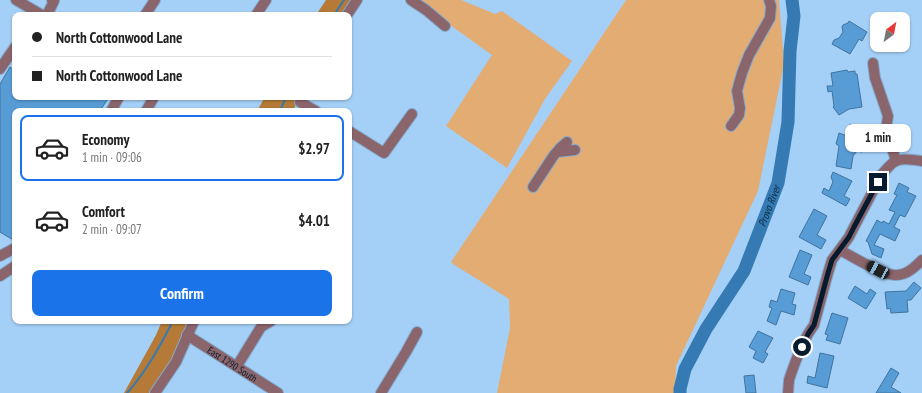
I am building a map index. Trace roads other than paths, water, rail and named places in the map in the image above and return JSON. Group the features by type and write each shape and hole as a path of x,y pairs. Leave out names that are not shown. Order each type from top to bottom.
{"street":[{"path":"16,0 37,12"},
{"path":"42,12 54,0"},
{"path":"147,12 155,0"},
{"path":"258,12 266,0"},
{"path":"349,12 357,0"},
{"path":"411,0 445,26"},
{"path":"731,126 739,115 740,108 737,91 749,55 770,18 772,6 769,0"},
{"path":"0,69 12,51"},
{"path":"873,63 875,78 888,116 886,129 896,161"},
{"path":"300,103 310,108"},
{"path":"352,133 384,153 412,114"},
{"path":"533,187 554,155 567,142"},
{"path":"558,152 575,150"},
{"path":"788,393 789,380 792,371 808,334 814,325 832,260 849,237 882,174 896,161 922,161"},
{"path":"840,250 878,270 896,275 914,268 922,260"},
{"path":"5,252 12,266"},
{"path":"0,276 12,269"},
{"path":"155,393 176,362 192,324"},
{"path":"236,366 261,327 266,324"},
{"path":"381,393 417,332"},
{"name":"East 1290 South","path":"187,335 278,393"}],"waterway":[{"path":"336,12 344,0"},
{"name":"Provo River","path":"680,393 685,369 706,329 744,271 778,183 788,122 790,51 794,16 792,0"},
{"path":"281,108 285,100"},
{"path":"127,393 146,368 171,324"}]}
